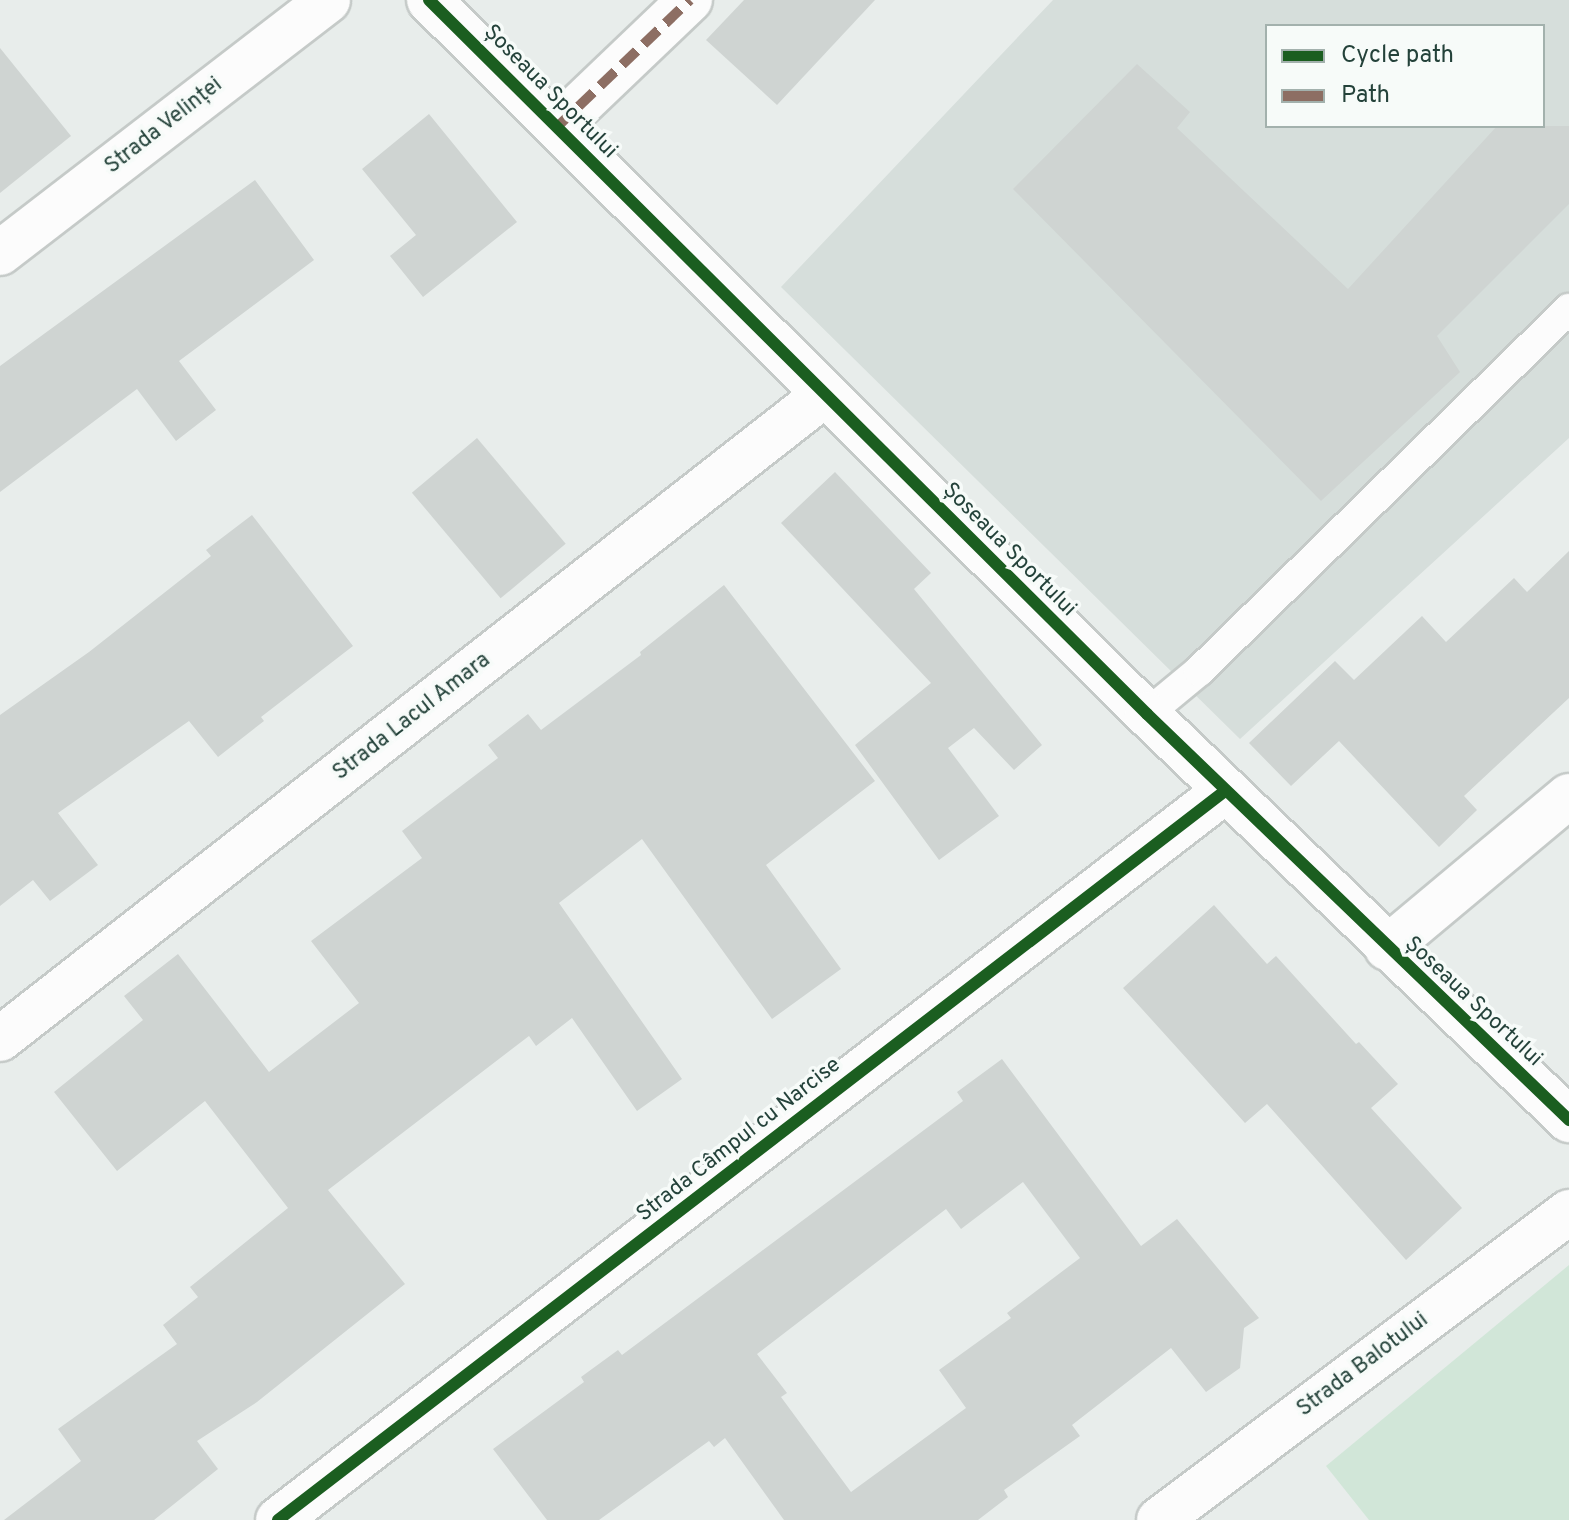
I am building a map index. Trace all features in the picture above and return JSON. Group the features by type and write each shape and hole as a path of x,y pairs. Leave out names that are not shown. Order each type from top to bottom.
{"street":[{"name":"Strada Velinței","path":"0,253 328,0"},
{"name":"Șoseaua Sportului","path":"429,0 1225,791 1569,1120"},
{"path":"557,127 690,0"},
{"name":"Strada Lacul Amara","path":"0,1039 824,395"},
{"name":"Strada Câmpul cu Narcise","path":"278,1520 1225,791"},
{"path":"1387,948 1569,796"},
{"name":"Strada Balotului","path":"1159,1520 1569,1212"}],"lane":[{"path":"1147,714 1199,671 1569,309"}],"shaded area":[{"path":"1053,0 1569,0 1569,438 1240,739 781,287"}],"green space":[{"path":"1569,1265 1569,1520 1369,1520 1326,1466"}],"building":[{"path":"744,0 875,0 777,105 706,40"},
{"path":"0,48 71,136 0,193"},
{"path":"1137,64 1190,112 1177,128 1348,289 1495,128 1569,126 1569,204 1437,336 1460,372 1321,501 1013,189"},
{"path":"429,114 517,222 423,297 390,256 416,235 362,169"},
{"path":"255,180 314,260 179,361 216,410 176,441 137,389 0,492 0,366"},
{"path":"477,438 566,544 501,598 412,493"},
{"path":"835,472 931,573 914,589 1042,745 1014,770 974,728 948,748 999,816 939,860 855,745 931,683 781,523"},
{"path":"252,515 353,646 261,717 264,721 218,757 189,721 58,813 98,865 50,901 33,880 0,906 0,715 89,652 211,556 206,550"},
{"path":"1569,551 1569,698 1464,796 1477,810 1439,847 1339,741 1291,786 1249,743 1335,661 1354,680 1422,616 1446,642 1514,578 1527,592"},
{"path":"724,585 875,781 766,865 841,969 772,1019 642,839 559,903 682,1079 637,1111 572,1018 536,1046 529,1036 328,1190 405,1284 257,1402 197,1441 218,1469 154,1520 4,1520 81,1461 58,1429 177,1344 163,1325 198,1297 190,1287 288,1208 205,1101 117,1171 54,1092 143,1020 124,996 178,954 269,1072 359,1003 311,941 422,858 402,831 498,758 488,745 528,714 541,730 641,655 640,652"},
{"path":"1214,905 1267,964 1276,956 1356,1044 1359,1042 1398,1084 1371,1108 1462,1208 1406,1260 1267,1104 1245,1123 1123,988"},
{"path":"1002,1059 1141,1246 1177,1219 1259,1318 1244,1328 1240,1368 1206,1392 1171,1348 1072,1425 1080,1436 1004,1490 1008,1497 978,1520 784,1520 725,1438 714,1447 709,1441 599,1520 547,1520 493,1449 584,1382 581,1377 618,1350 622,1355 963,1101 957,1092","holes":["1023,1182 1080,1258 1007,1313 1011,1318 939,1370 966,1408 851,1492 781,1397 787,1393 757,1354 946,1209 961,1229"]}],"marked path":[{"path":"557,127 690,0"}],"cycle path":[{"path":"429,0 1147,714 1569,1120"},
{"path":"278,1520 1225,791"}]}
